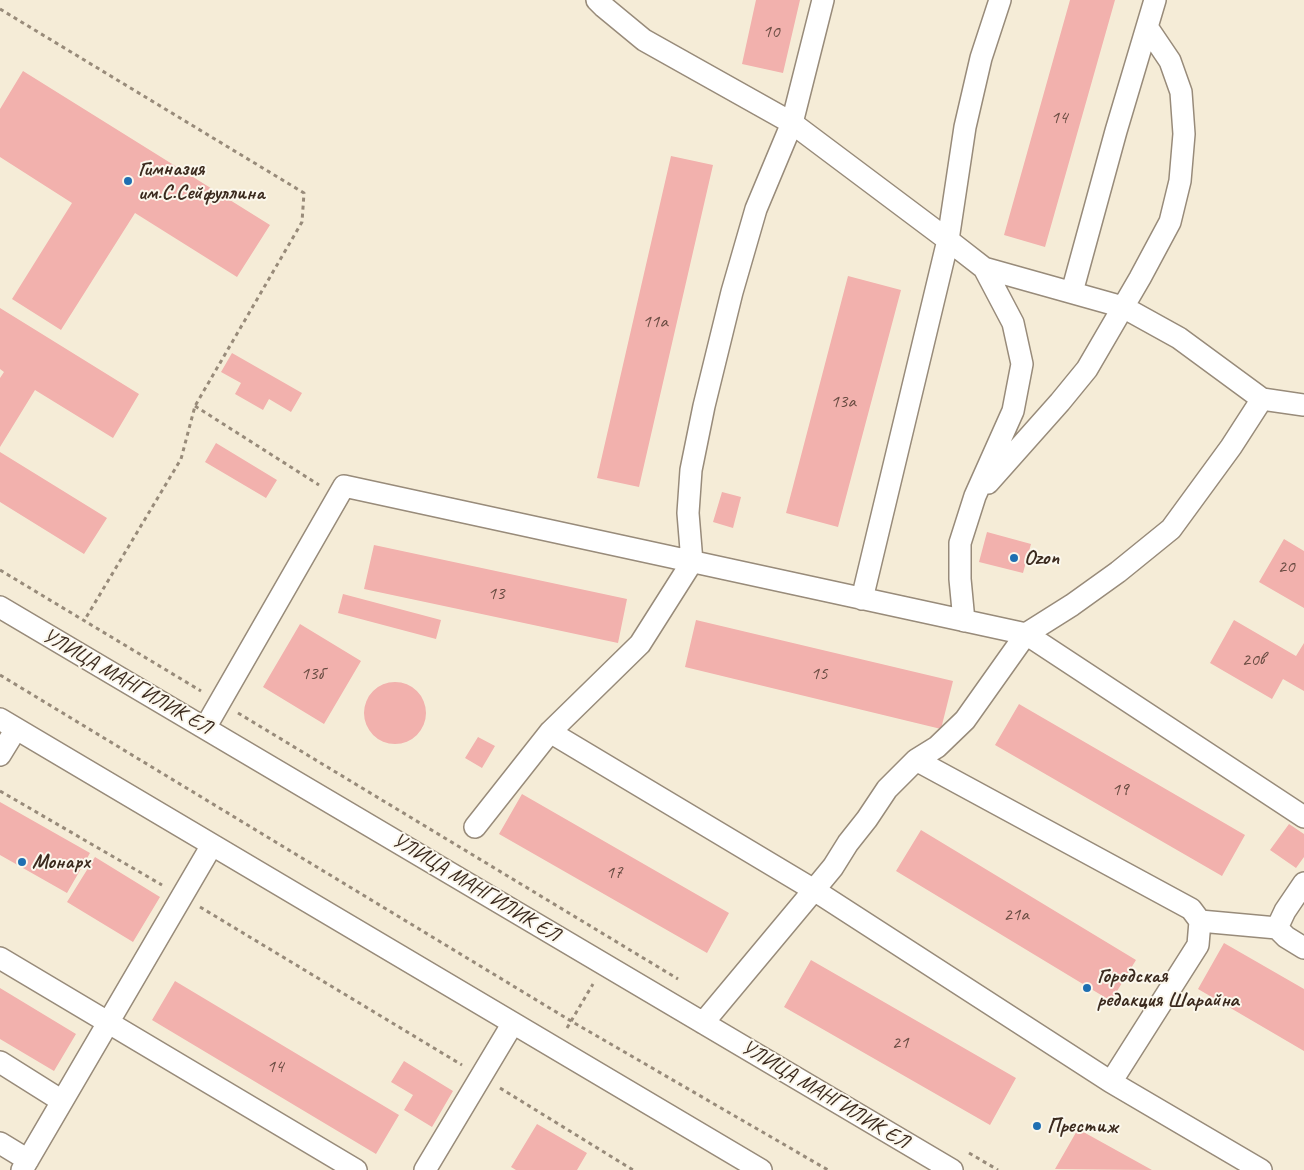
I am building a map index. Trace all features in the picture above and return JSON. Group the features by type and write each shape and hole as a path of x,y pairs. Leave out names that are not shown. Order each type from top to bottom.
{"street":[{"path":"597,0 644,40 792,123 984,268 1123,307 1179,338 1262,399 1304,405"},
{"path":"475,827 550,732 640,644 692,562 688,513 691,470 704,406 732,292 756,209 792,123 823,0"},
{"path":"862,599 948,240 965,127 981,58 1000,0"},
{"path":"1072,292 1116,131 1155,0"},
{"path":"975,496 1060,402 1087,368 1170,222 1180,181 1184,134 1181,92 1170,61 1147,27"},
{"path":"964,621 960,579 960,543 975,496 1013,411 1022,364 1013,323 984,268"},
{"path":"703,1023 833,867 887,789 916,760 937,747 965,720 1026,634 1080,600 1171,529 1231,447 1262,399"},
{"path":"205,728 344,486 1026,634 1304,817"},
{"name":"УЛИЦА МАНГИЛИК ЕЛ","path":"0,608 952,1170"},
{"path":"0,755 8,724 762,1170"},
{"path":"550,732 814,890 1110,1082 1261,1170"},
{"path":"916,760 1191,909 1200,921 1198,945 1110,1082"},
{"path":"0,1143 25,1165 212,845"},
{"path":"1277,928 1285,910 1304,883"},
{"path":"1200,921 1277,928 1286,937 1304,948"},
{"path":"0,958 356,1170"},
{"path":"425,1170 513,1023"},
{"path":"0,1062 62,1101"}],"path":[{"path":"0,9 304,193 302,222 195,406 181,459 84,621"},
{"path":"195,406 338,497"},
{"path":"0,570 685,983"},
{"path":"0,675 571,1020 828,1170"},
{"path":"0,791 182,897 481,1076 633,1170"},
{"path":"556,1048 604,964"},
{"path":"964,1150 998,1170"}],"building":[{"path":"756,0 800,0 783,73 742,64"},
{"path":"1070,0 1115,0 1045,247 1004,235"},
{"path":"23,71 270,225 237,277 135,213 61,330 12,299 72,203 0,157 0,109"},
{"path":"671,156 713,165 639,487 597,478"},
{"path":"848,276 901,290 838,527 786,513"},
{"path":"0,308 139,394 113,438 35,390 0,447 0,378 4,372 0,369"},
{"path":"232,353 302,393 291,412 269,399 263,410 235,394 241,383 221,372"},
{"path":"216,443 277,480 266,498 205,462"},
{"path":"0,452 107,518 84,554 0,502"},
{"path":"722,492 741,497 733,528 713,522"},
{"path":"987,532 1031,544 1023,573 979,562"},
{"path":"1284,539 1304,551 1304,608 1259,582"},
{"path":"374,545 627,599 618,643 364,589"},
{"path":"343,594 441,620 436,639 338,613"},
{"path":"696,620 953,681 941,729 685,667"},
{"path":"1234,620 1296,656 1304,643 1304,691 1283,679 1272,699 1210,663"},
{"path":"300,624 361,661 324,724 263,687"},
{"path":"389,682 401,682 417,691 424,701 426,713 424,725 417,735 401,744 389,744 378,739 369,730 364,719 364,707 369,696 378,687"},
{"path":"1019,704 1245,835 1222,876 995,745"},
{"path":"478,737 495,746 482,768 465,758"},
{"path":"522,794 729,913 707,953 499,834"},
{"path":"0,802 90,853 67,893 0,855"},
{"path":"1289,824 1304,834 1304,857 1296,868 1270,850"},
{"path":"921,830 1136,960 1111,1001 896,871"},
{"path":"95,857 160,897 133,942 67,902"},
{"path":"1224,943 1304,989 1304,1051 1198,989"},
{"path":"811,960 1016,1078 990,1125 784,1007"},
{"path":"175,981 399,1115 376,1154 152,1020"},
{"path":"0,988 76,1034 54,1071 0,1039"},
{"path":"404,1061 453,1091 432,1127 404,1110 413,1095 391,1082"},
{"path":"537,1124 587,1153 577,1170 516,1170 511,1167"},
{"path":"1078,1129 1152,1170 1055,1169"}],"place":[{"name":"Гимназия им.С.Сейфуллина","path":"128,181"},
{"name":"Ozon","path":"1014,558"},
{"name":"Монарх","path":"22,862"},
{"name":"Городская редакция Шарайна","path":"1087,988"},
{"name":"Престиж","path":"1037,1126"}]}
